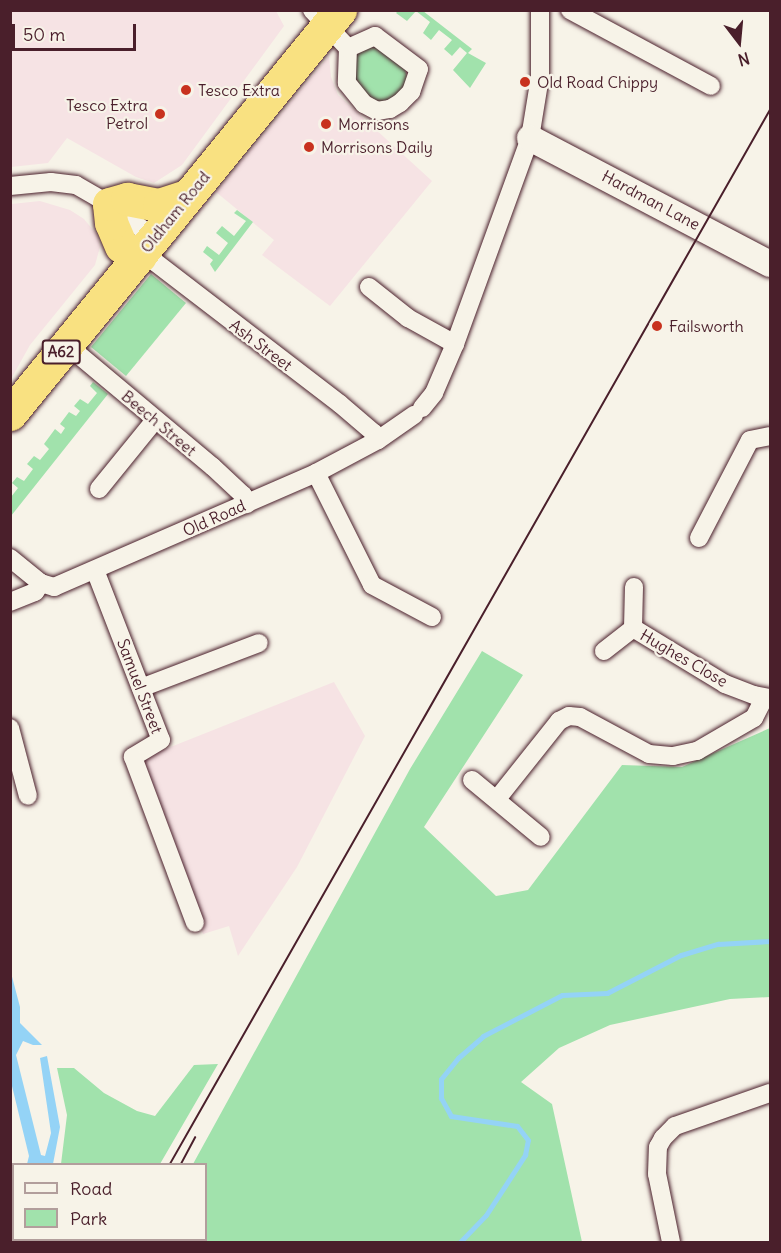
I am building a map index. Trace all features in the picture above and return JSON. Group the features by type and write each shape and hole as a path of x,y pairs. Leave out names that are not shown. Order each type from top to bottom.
{"highway":[{"name":"Oldham Road","path":"10,414 332,24"},
{"path":"147,247 121,246 111,223 109,204 127,200 159,205 188,196"}],"street":[{"name":"Old Road","path":"10,602 35,592 41,583 54,587 316,473 378,440 418,412 435,393 530,138 540,77 540,10"},
{"path":"570,10 711,86"},
{"path":"332,24 375,36 419,69 411,92 390,109 377,111 364,104 347,83 332,24"},
{"name":"Hardman Lane","path":"530,138 771,264"},
{"path":"10,186 51,182 76,185 109,204"},
{"name":"Ash Street","path":"147,247 155,262 340,404 374,433 378,440"},
{"path":"369,287 408,318 455,344"},
{"name":"Beech Street","path":"67,345 243,495 247,504"},
{"path":"99,489 155,420"},
{"path":"699,538 750,441 771,436"},
{"path":"316,473 372,585 432,617"},
{"path":"10,558 41,583"},
{"name":"Samuel Street","path":"94,570 161,740 133,757 195,923"},
{"name":"Hughes Close","path":"633,586 633,628"},
{"name":"Hughes Close","path":"604,651 633,628"},
{"name":"Hughes Close","path":"633,628 725,684 767,698"},
{"path":"141,688 259,643"},
{"path":"497,799 559,720 569,716 580,717 649,754 673,756 697,751 754,718 767,698"},
{"path":"10,728 28,796"},
{"path":"472,780 541,837"},
{"path":"671,1242 657,1174 658,1147 663,1138 675,1126 771,1093"}],"shaded area":[{"path":"10,11 276,11 284,26 182,165 154,183 136,177 67,138 48,163 11,167"},
{"path":"329,56 331,77 338,95 432,181 330,306 262,255 274,240 216,192"},
{"path":"40,201 70,210 84,219 97,235 100,247 95,265 30,345 11,379 11,204"},
{"path":"334,682 365,736 297,867 238,956 229,926 203,934 138,760"}],"green space":[{"path":"416,11 407,21 396,13"},
{"path":"416,11 423,11 472,49 468,53 486,63 470,88 453,70 467,53 460,47 452,56 444,49 452,40 439,30 431,40 423,33 430,22"},
{"path":"377,47 404,66 408,81 397,99 379,102 365,95 355,84 351,59 358,50"},
{"path":"237,210 253,222 215,272 210,264 213,260 203,252 207,246 219,255 228,243 216,233 222,226 234,236 246,221 234,213"},
{"path":"151,274 186,303 126,376 91,347"},
{"path":"93,382 108,394 11,516 11,497 18,488 12,483 17,477 24,481 33,469 27,464 34,456 40,460 49,449 44,444 55,429 61,434 65,428 60,424 69,412 76,416 80,411 74,406 80,399 88,404 97,393 90,386"},
{"path":"482,651 523,675 424,827 496,896 528,890 622,765 682,767 770,728 770,997 730,999 610,1025 559,1048 521,1082 552,1104 582,1242 151,1242 207,1241 207,1163 194,1163 410,769"},
{"path":"218,1064 161,1163 61,1163 67,1115 57,1068 74,1068 104,1093 137,1111 155,1116 194,1065"}],"water":[{"path":"10,969 20,1007 20,1023 42,1045 33,1045 23,1041 16,1055 41,1155 45,1156 51,1133 40,1058 47,1056 60,1127 53,1163 27,1163 29,1156 11,1082"}],"waterway":[{"path":"460,1242 486,1215 525,1155 528,1140 517,1126 451,1116 441,1098 441,1079 458,1058 483,1036 562,995 607,993 681,955 718,944 770,941"}],"tram line":[{"path":"171,1163 770,110"},
{"path":"182,1163 195,1138"}],"place":[{"name":"Old Road Chippy","path":"525,82"},
{"name":"Tesco Extra","path":"186,90"},
{"name":"Tesco Extra Petrol","path":"160,114"},
{"name":"Morrisons","path":"326,124"},
{"name":"Morrisons Daily","path":"309,147"},
{"name":"Failsworth","path":"657,326"}]}
